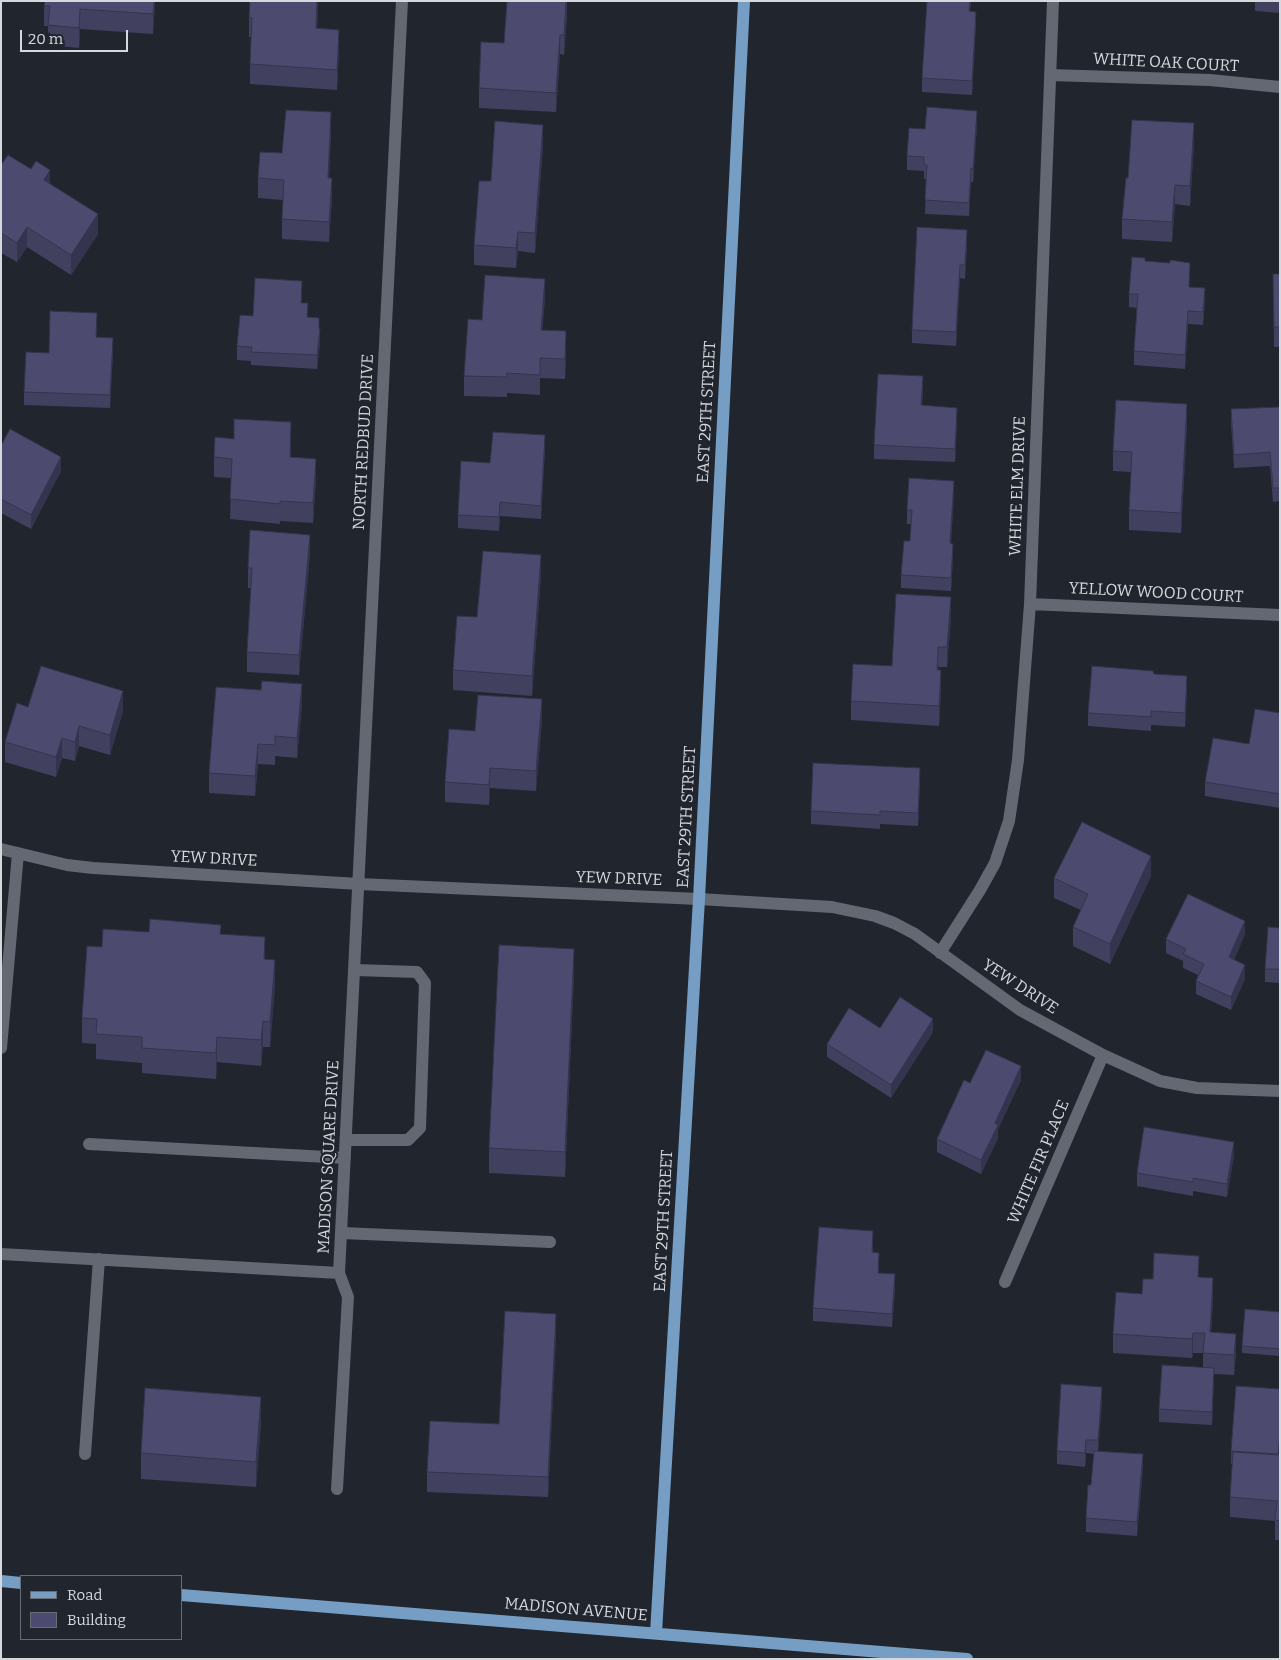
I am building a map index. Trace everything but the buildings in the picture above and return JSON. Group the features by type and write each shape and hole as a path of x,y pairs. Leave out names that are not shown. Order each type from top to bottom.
{"main road":[{"name":"EAST 29TH STREET","path":"656,1633 699,899 744,1"},
{"path":"1,1581 20,1582"},
{"name":"MADISON AVENUE","path":"182,1595 967,1659"}],"street":[{"name":"NORTH REDBUD DRIVE","path":"359,884 402,1"},
{"name":"WHITE ELM DRIVE","path":"940,953 995,863 1009,821 1018,760 1030,604 1053,1"},
{"name":"WHITE OAK COURT","path":"1050,75 1210,80 1280,87"},
{"name":"YELLOW WOOD COURT","path":"1030,604 1280,615"},
{"name":"YEW DRIVE","path":"1,849 67,865 93,868 359,884 699,899 832,907 875,916 915,934 1020,1010 1103,1055 1160,1082 1196,1088 1280,1091"},
{"path":"1,1048 18,853"},
{"name":"MADISON SQUARE DRIVE","path":"1,1254 339,1273 359,884"},
{"path":"346,1140 408,1140 420,1128 425,983 417,972 354,970"},
{"name":"WHITE FIR PLACE","path":"1005,1282 1103,1055"},
{"path":"89,1144 345,1158"},
{"path":"342,1233 550,1242"},
{"path":"85,1454 100,1259"},
{"path":"337,1489 348,1297 339,1273"}]}
